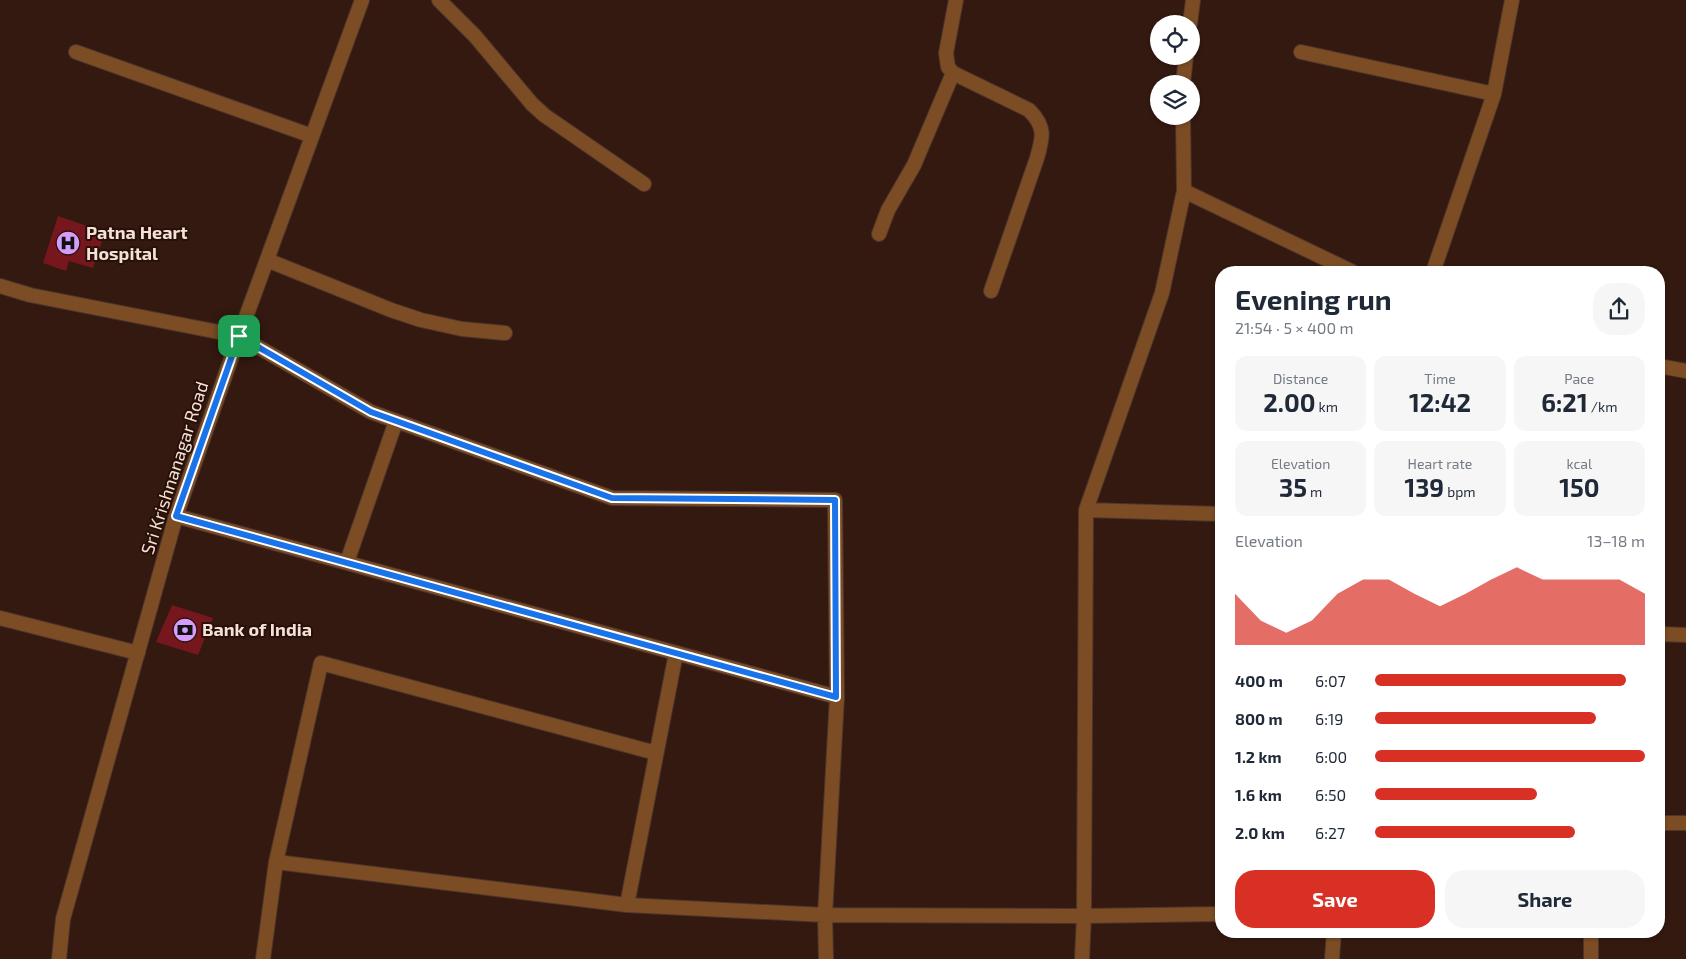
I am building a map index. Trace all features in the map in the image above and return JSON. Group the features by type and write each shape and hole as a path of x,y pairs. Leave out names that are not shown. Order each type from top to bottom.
{"street":[{"name":"Sri Krishnanagar Road","path":"59,959 63,918 176,516 239,336 362,0"},
{"path":"438,0 475,36 532,104 544,115 644,184"},
{"path":"956,0 946,53 948,67 953,73 1029,110 1038,120 1042,129 1042,142 1037,158 991,290"},
{"path":"1191,15 1193,0"},
{"path":"1435,266 1494,94 1512,0"},
{"path":"76,52 312,136"},
{"path":"1301,52 1494,94"},
{"path":"879,234 888,210 914,165 953,73"},
{"path":"1082,959 1084,916 1086,510 1162,293 1184,191 1183,125"},
{"path":"1184,191 1340,266"},
{"path":"267,260 391,310 421,320 462,329 505,332"},
{"path":"0,286 30,295 239,336 371,412 612,498 835,500 836,697 825,914 826,959"},
{"path":"1665,367 1686,371"},
{"path":"346,562 396,421"},
{"path":"1086,510 1215,514"},
{"path":"176,516 836,697"},
{"path":"0,618 138,653"},
{"path":"1665,634 1686,635"},
{"path":"627,906 676,653"},
{"path":"263,959 276,862 321,663 656,753"},
{"path":"1665,823 1686,823"},
{"path":"276,862 627,906 825,914 1084,916 1215,914"},
{"path":"1332,959 1334,938"},
{"path":"1591,938 1591,959"}],"building":[{"path":"58,216 105,232 93,268 69,261 66,271 43,263"},
{"name":"Bank of India","path":"172,605 213,618 198,655 156,642"}],"place":[{"name":"Patna Heart Hospital","path":"68,243"},
{"name":"Bank of India","path":"185,630"}],"route":[{"path":"239,336 371,412 612,498 835,500 836,697 176,516 239,336"}]}
